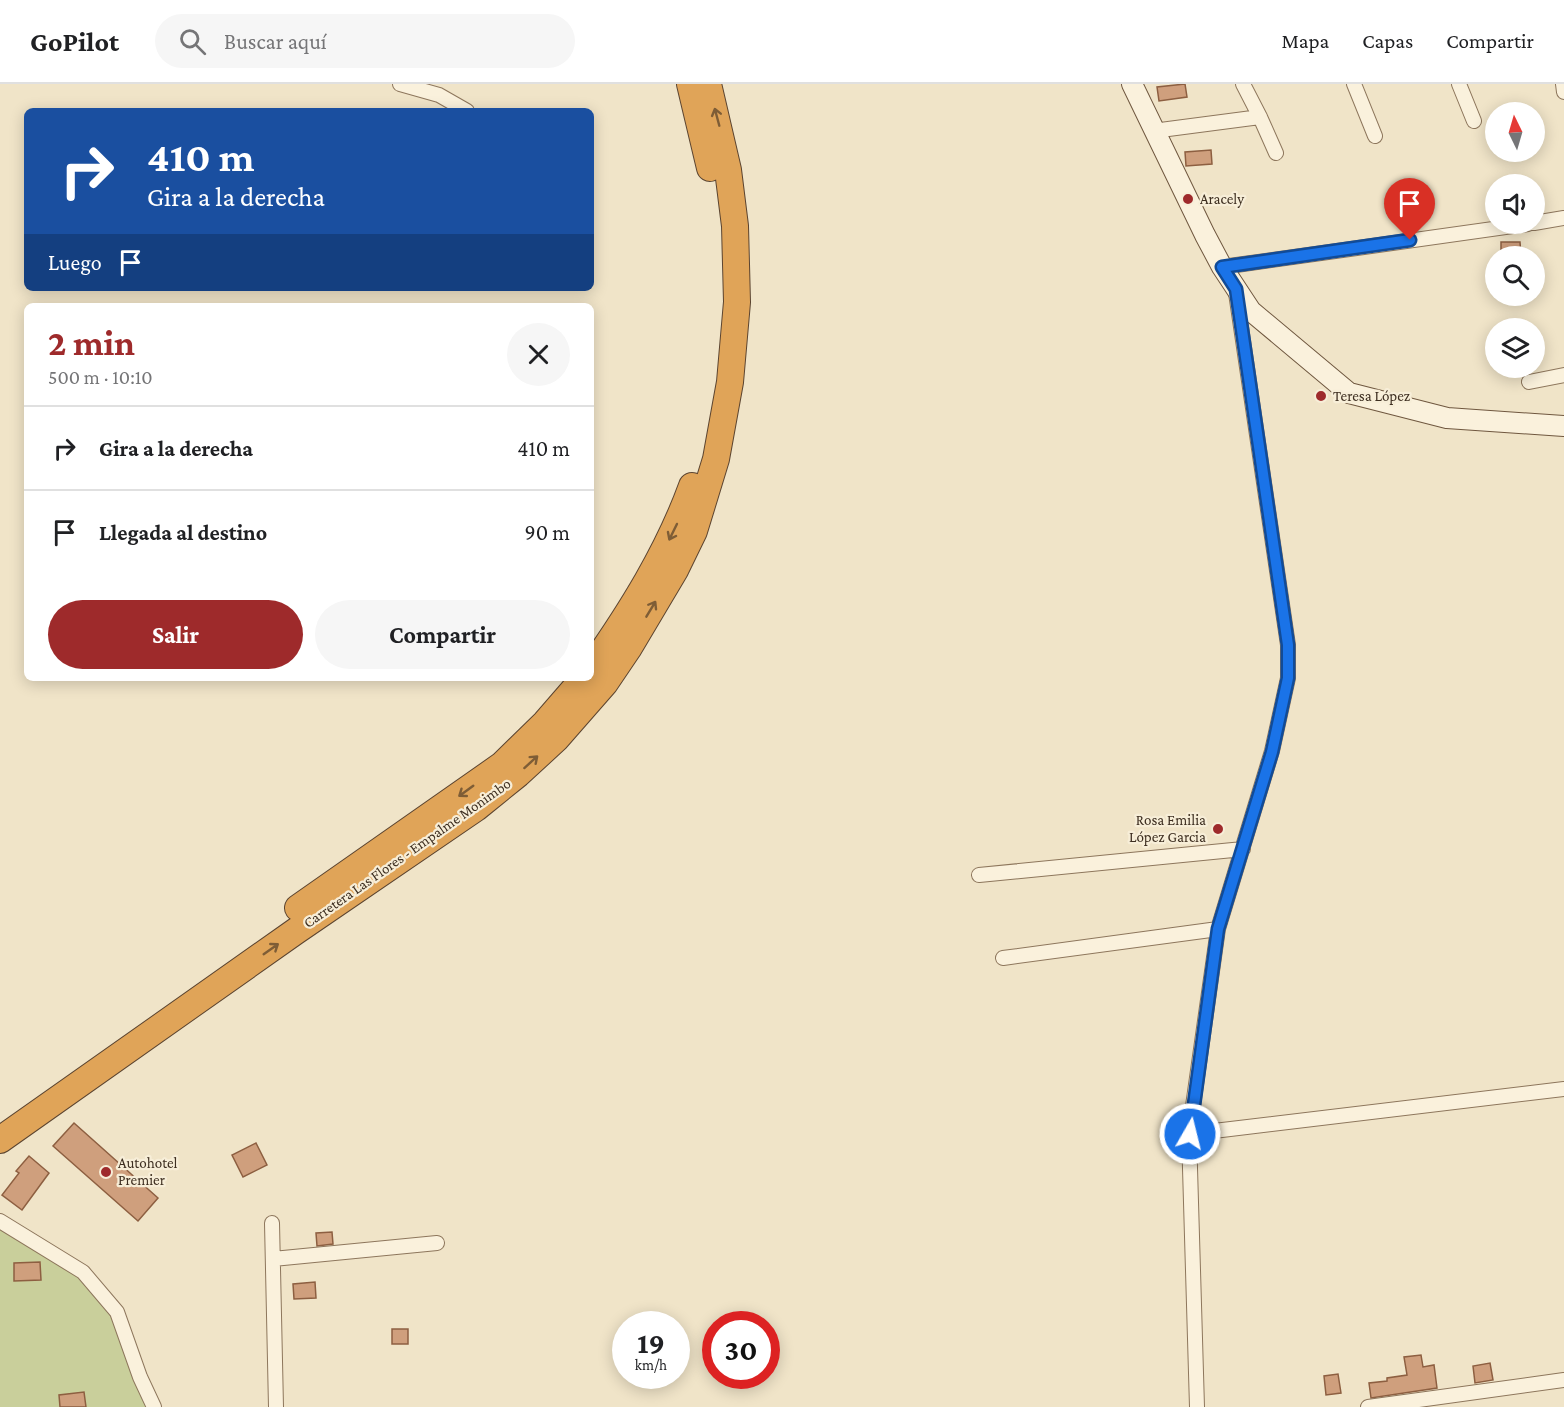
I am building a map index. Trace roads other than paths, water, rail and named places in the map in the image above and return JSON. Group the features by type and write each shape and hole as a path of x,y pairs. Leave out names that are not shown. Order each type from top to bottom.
{"highway":[{"path":"594,664 626,619 673,533 695,477 709,409 720,323 717,210 706,145 690,84"},
{"name":"Carretera Las Flores - Empalme Monimbo","path":"0,1140 296,931 476,808 556,739 605,683 675,570 694,531 716,459 730,382 737,302 735,226 728,170 708,84"},
{"name":"Carretera Las Flores - Empalme Monimbo","path":"0,1122 268,929 502,765 545,723 581,681"}],"street":[{"path":"400,84 439,95 462,108"},
{"path":"1132,84 1222,267 1251,311 1348,393 1448,418 1564,426"},
{"path":"1243,84 1276,153"},
{"path":"1354,84 1376,136"},
{"path":"1458,84 1474,121"},
{"path":"1563,84 1564,92"},
{"path":"1154,131 1260,117"},
{"path":"1545,221 1564,218"},
{"path":"1222,267 1485,230"},
{"path":"1197,1407 1190,1134 1218,929 1272,752 1288,678 1288,645 1236,289"},
{"path":"1529,382 1564,375"},
{"path":"979,875 1243,849"},
{"path":"1003,958 1218,929"},
{"path":"1190,1134 1564,1089"},
{"path":"0,1221 83,1272 117,1312 140,1377 154,1407"},
{"path":"272,1223 276,1407"},
{"path":"273,1259 437,1243"},
{"path":"1368,1407 1564,1380"}],"place":[{"name":"Aracely","path":"1188,199"},
{"name":"Teresa López","path":"1321,396"},
{"name":"Rosa Emilia López Garcia","path":"1218,829"},
{"name":"Autohotel Premier","path":"106,1172"}]}
